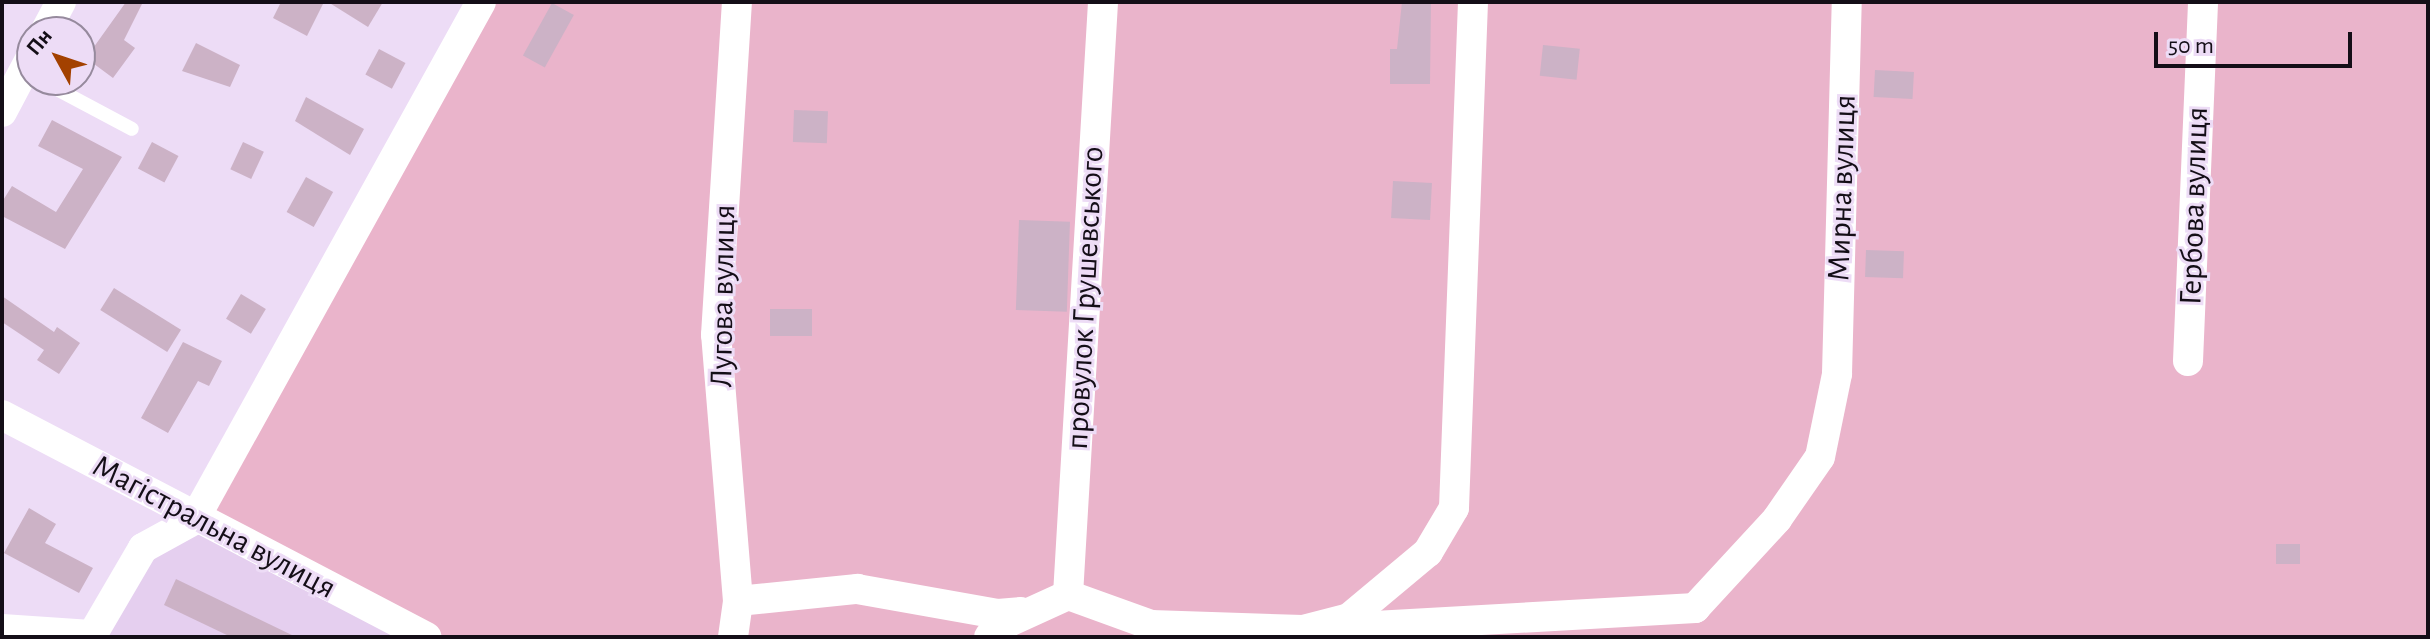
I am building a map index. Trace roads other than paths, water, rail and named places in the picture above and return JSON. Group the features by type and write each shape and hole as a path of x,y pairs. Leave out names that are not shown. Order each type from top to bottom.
{"street":[{"path":"2,629 91,636 143,548 194,520 481,2"},
{"name":"Лугова вулиця","path":"733,637 738,601 716,335 737,2"},
{"name":"провулок Грушевського","path":"1068,595 1103,2"},
{"path":"989,637 1028,611 1068,595 1151,625 1303,630 1349,618 1391,588 1428,552 1454,508 1473,2"},
{"name":"Мирна вулиця","path":"1303,630 1695,608 1777,519 1820,457 1837,374 1847,2"},
{"name":"Гербова вулиця","path":"2188,361 2203,2"},
{"path":"2,112 16,92"},
{"name":"Магістральна вулиця","path":"2,415 194,520 427,637"},
{"path":"738,601 857,589 998,614 1028,611"}],"lane":[{"path":"76,96 132,129"}]}
